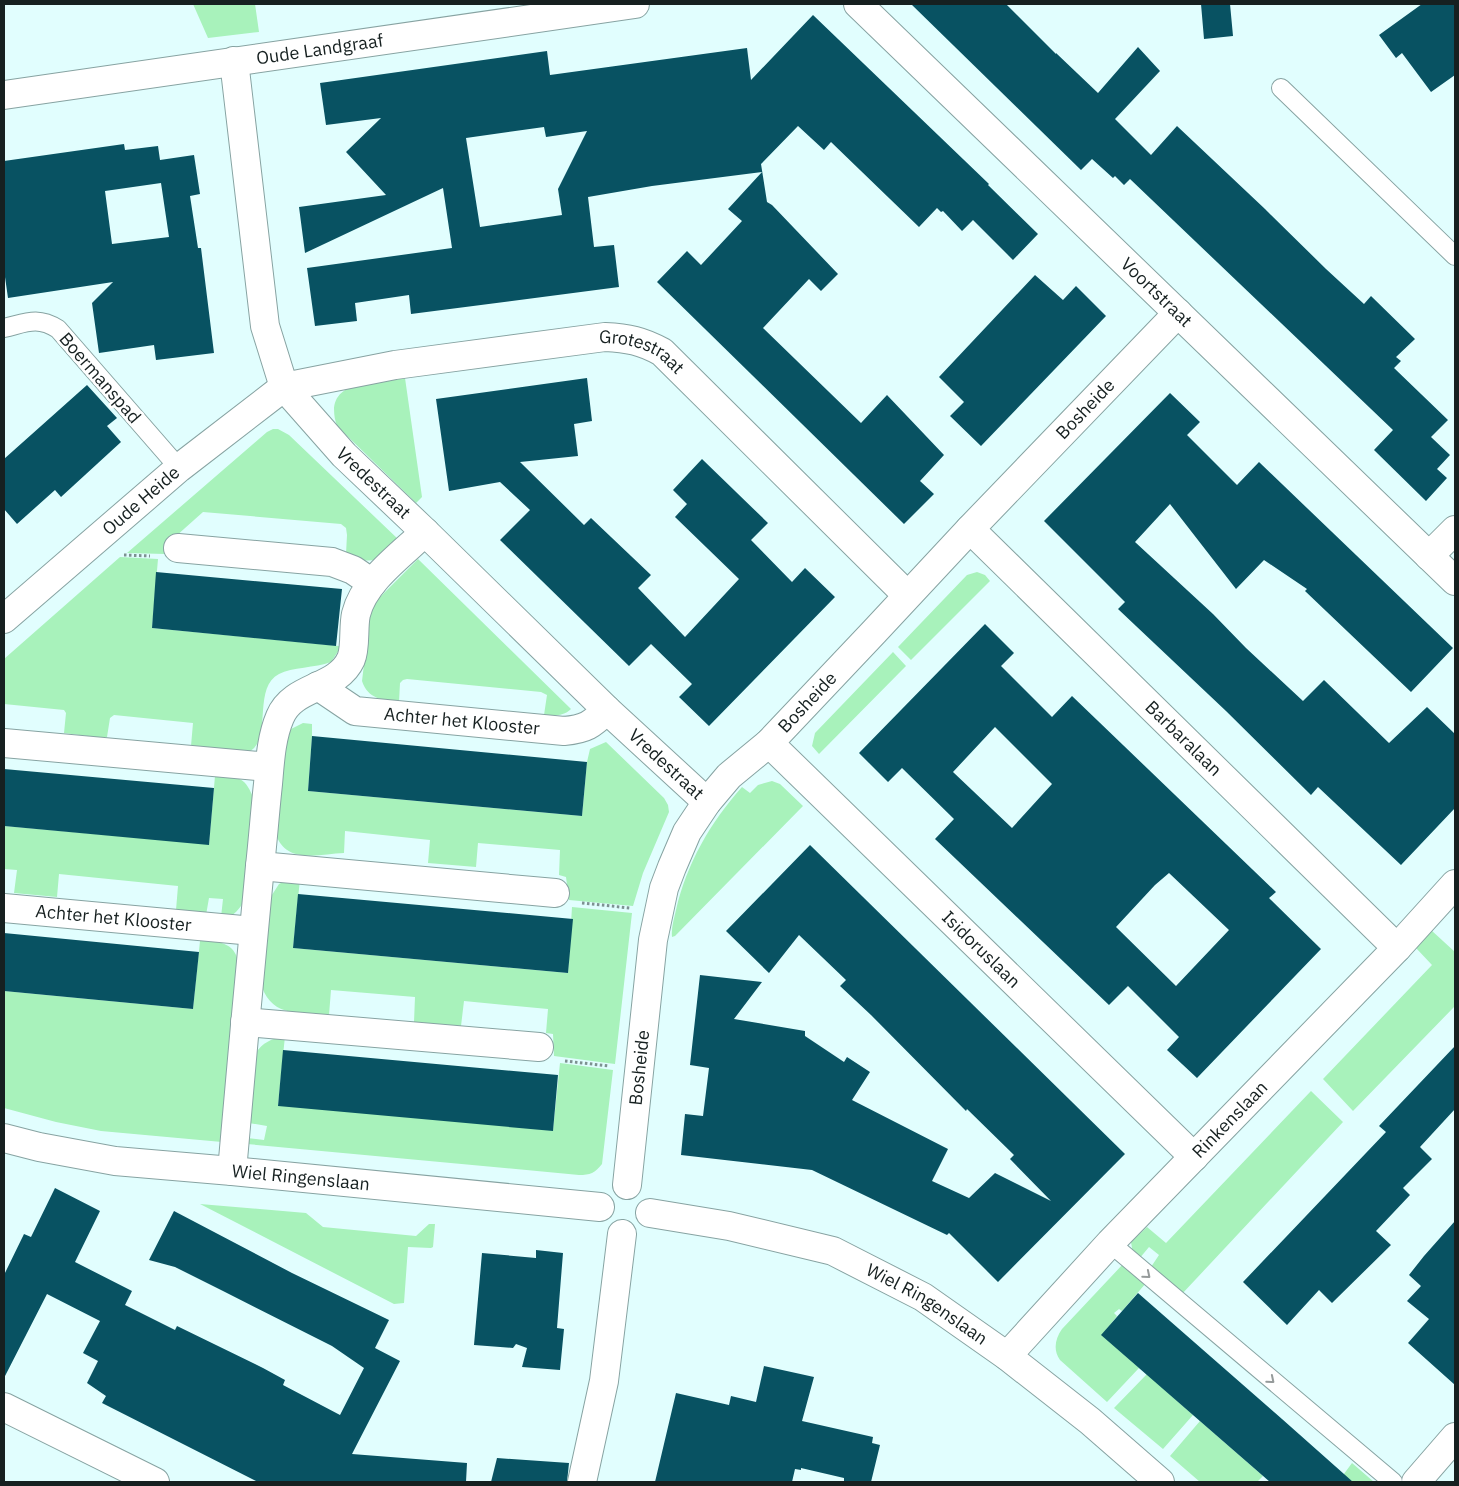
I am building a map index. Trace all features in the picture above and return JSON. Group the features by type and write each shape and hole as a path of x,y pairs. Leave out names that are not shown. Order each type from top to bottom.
{"street":[{"name":"Oude Landgraaf","path":"4,95 636,4"},
{"name":"Voortstraat","path":"858,4 1455,581"},
{"name":"Vredestraat","path":"234,61 265,326 284,387 344,455 607,710 707,802"},
{"name":"Bosheide","path":"628,1185 653,940 658,911 672,867 688,832 707,802 729,776 769,743 907,595 1178,313"},
{"name":"Grotestraat","path":"284,387 395,364 605,336 627,338 646,343 662,352 907,595"},
{"name":"Oude Heide","path":"4,619 179,468 284,387"},
{"name":"Barbaralaan","path":"970,529 1397,948"},
{"path":"1429,556 1455,530"},
{"path":"232,1171 252,931 275,730 281,714 290,702 300,694 334,679 351,658 356,616 361,598 372,583 425,532"},
{"path":"178,548 332,562 353,570 372,583"},
{"name":"Achter het Klooster","path":"318,686 355,711 564,731 582,729 607,710"},
{"path":"4,743 270,767"},
{"name":"Isidoruslaan","path":"769,743 1194,1157"},
{"path":"260,866 555,893"},
{"name":"Rinkenslaan","path":"1007,1356 1110,1243 1397,948 1455,884"},
{"name":"Achter het Klooster","path":"4,908 252,931"},
{"path":"245,1022 539,1047"},
{"name":"Wiel Ringenslaan","path":"4,1138 39,1147 115,1161 600,1208"},
{"path":"628,1185 637,1188 645,1194 649,1203 650,1213 647,1223 640,1230 632,1234 622,1234 613,1232 606,1226 601,1217 600,1208 603,1198 609,1190 618,1186 628,1185"},
{"name":"Wiel Ringenslaan","path":"650,1213 729,1226 833,1251 923,1297 1007,1356 1090,1421 1160,1482"},
{"path":"582,1482 604,1381 622,1234"},
{"path":"4,1407 155,1482"},
{"path":"1416,1482 1455,1437"}],"lane":[{"path":"1280,88 1455,256"},
{"name":"Boermanspad","path":"4,328 34,321 46,322 58,329 179,468"},
{"path":"1110,1243 1393,1482"}],"path":[{"path":"105,533 123,555 165,557 178,548"},
{"path":"555,893 566,901 658,911"},
{"path":"539,1047 552,1059 639,1069"}],"green space":[{"path":"193,4 255,4 259,32 208,38"},
{"path":"405,378 422,497 416,503 337,426 334,411 337,399 344,391 354,386"},
{"path":"278,429 289,435 399,540 380,557 370,561 363,560 346,554 346,528 341,524 203,512 166,545 165,554 127,553 267,432"},
{"path":"120,557 158,559 152,628 339,646 339,650 331,662 284,672 270,681 266,692 259,740 254,748 239,754 191,746 193,723 114,715 110,718 107,737 103,738 64,733 66,713 64,710 4,704 4,659"},
{"path":"418,559 571,709 568,712 544,715 547,695 541,692 407,679 400,683 399,702 376,698 368,692 362,681 371,606"},
{"path":"977,572 985,575 990,581 911,660 898,647 967,575"},
{"path":"893,652 906,666 819,754 812,746 815,733"},
{"path":"303,723 312,724 308,791 582,816 590,749 606,742 664,798 668,805 669,812 643,873 633,906 569,900 566,877 559,875 560,850 478,843 476,867 428,863 430,840 345,831 344,853 306,856 289,851 277,837 286,740 291,729"},
{"path":"215,776 234,777 243,781 253,797 245,900 232,915 221,917 223,899 209,898 206,915 176,910 178,886 59,874 57,897 14,893 17,870 4,869 4,826 209,844"},
{"path":"772,781 780,784 803,806 672,937 674,917 686,876 710,829 742,787 750,793 758,785"},
{"path":"300,879 293,948 568,973 572,907 632,913 615,1064 554,1056 553,1034 546,1033 548,1009 464,1001 461,1026 414,1022 415,997 331,990 329,1015 289,1012 281,1009 273,1004 262,987 270,898 279,884 285,881"},
{"path":"1431,930 1455,952 1455,1006 1353,1111 1323,1079 1432,965 1416,948"},
{"path":"200,941 213,941 224,944 233,950 238,962 222,1142 101,1131 56,1122 4,1108 4,991 193,1009"},
{"path":"285,1036 278,1105 553,1130 560,1063 613,1070 602,1164 592,1173 579,1175 247,1144 247,1138 264,1140 267,1126 249,1123 255,1054 268,1042"},
{"path":"1311,1091 1343,1122 1181,1295 1151,1267 1159,1255 1149,1247 1139,1259 1133,1254 1131,1242 1147,1227 1166,1243"},
{"path":"200,1204 306,1213 323,1227 416,1236 429,1224 435,1224 433,1247 408,1247 404,1303 394,1304"},
{"path":"1124,1263 1146,1283 1122,1311 1119,1309 1114,1313 1117,1316 1102,1335 1139,1368 1107,1402 1060,1360 1056,1352 1056,1345 1062,1329"},
{"path":"1147,1374 1193,1415 1163,1449 1114,1408"},
{"path":"1200,1421 1263,1476 1257,1482 1200,1482 1170,1456"},
{"path":"1352,1463 1374,1482 1338,1482"}],"building":[{"path":"911,4 1006,4 1098,93 1138,47 1160,71 1115,119 1151,155 1177,126 1364,304 1371,296 1415,339 1396,357 1401,361 1394,368 1448,420 1431,437 1450,455 1437,469 1447,478 1426,501 1374,450 1393,430 1130,179 1124,185 1115,176 1113,178 1092,159 1081,170"},
{"path":"1201,4 1230,4 1233,36 1204,39"},
{"path":"1422,4 1455,4 1455,75 1431,92 1402,53 1396,58 1379,35"},
{"path":"813,15 989,184 1038,234 1013,260 973,220 962,231 943,211 941,212 937,208 919,227 831,142 824,150 798,126 761,164 767,202 838,274 821,291 809,279 763,328 861,423 887,395 944,455 920,481 934,494 904,524 657,282 687,251 701,265 742,221 728,209 762,172 652,186 588,197 594,247 614,245 619,287 411,314 409,295 355,303 357,321 315,326 307,268 452,248 443,188 305,253 299,207 386,195 346,152 381,118 326,125 320,83 547,51 550,75 747,48 751,80","holes":["544,127 546,137 587,131 558,189 562,215 480,227 466,138"]},
{"path":"124,144 125,150 158,146 160,160 194,155 200,194 190,196 198,248 201,248 214,353 156,360 154,345 99,353 92,303 113,282 8,298 4,270 4,161","holes":["161,183 169,237 112,244 105,191"]},
{"path":"1035,275 1063,300 1076,286 1106,316 981,446 950,416 964,402 939,377"},
{"path":"587,378 592,421 574,424 578,456 520,462 584,525 591,518 651,575 638,588 685,637 739,579 675,517 687,504 673,490 702,459 768,523 751,540 792,582 805,568 835,597 709,726 679,697 692,684 651,644 629,666 500,540 530,510 500,482 449,491 436,399"},
{"path":"87,385 117,418 107,426 121,442 61,497 55,490 17,524 4,509 4,459"},
{"path":"1170,393 1200,422 1187,435 1237,485 1259,462 1453,648 1411,692 1305,591 1307,589 1264,560 1236,589 1170,504 1135,542 1303,701 1324,680 1389,743 1427,707 1455,734 1455,808 1401,865 1318,787 1311,795 1118,609 1125,602 1044,521"},
{"path":"156,572 342,589 336,646 152,628"},
{"path":"985,624 1014,653 1001,666 1052,717 1072,696 1276,892 1269,898 1321,949 1197,1078 1167,1050 1179,1037 1128,986 1109,1005 935,839 954,819 902,768 888,782 859,753","holes":["995,727 1052,784 1012,828 953,772","1169,873 1229,930 1176,986 1116,927 1155,885"]},
{"path":"312,736 587,762 582,816 308,791"},
{"path":"4,769 214,788 209,845 4,826"},
{"path":"810,845 1125,1154 998,1282 949,1233 947,1235 812,1170 681,1155 685,1114 703,1116 709,1068 690,1065 700,975 762,982 734,1019 805,1031 805,1036 844,1062 847,1057 870,1072 852,1100 948,1149 932,1181 969,1198 995,1173 1051,1201 1010,1159 1014,1155 967,1109 966,1111 840,986 846,980 799,935 769,973 726,931"},
{"path":"298,894 573,919 568,973 293,948"},
{"path":"4,933 199,952 193,1009 4,991"},
{"path":"1455,1046 1455,1109 1420,1147 1432,1159 1403,1188 1410,1195 1376,1231 1391,1245 1332,1303 1319,1290 1287,1325 1243,1282 1386,1132 1379,1126"},
{"path":"283,1050 558,1075 553,1131 278,1106"},
{"path":"55,1188 100,1211 75,1262 132,1291 125,1305 175,1330 177,1326 263,1368 285,1380 283,1385 340,1415 364,1368 332,1346 223,1291 175,1267 149,1260 174,1211 292,1273 389,1320 375,1348 400,1361 352,1454 467,1463 466,1482 258,1482 102,1403 106,1396 87,1383 98,1361 83,1353 100,1321 47,1294 4,1378 4,1275 24,1234 31,1237"},
{"path":"1455,1221 1455,1385 1408,1343 1429,1319 1407,1301 1421,1286 1409,1275"},
{"path":"536,1250 563,1253 557,1328 564,1329 560,1370 522,1367 527,1348 516,1344 513,1348 474,1345 482,1253 536,1258"},
{"path":"1138,1293 1353,1482 1270,1482 1101,1335"},
{"path":"764,1366 814,1377 802,1421 873,1437 872,1443 880,1445 871,1482 844,1482 844,1478 801,1468 801,1470 795,1469 792,1482 655,1482 676,1393 729,1405 731,1396 756,1402"},
{"path":"497,1458 569,1463 567,1482 491,1482"}]}
